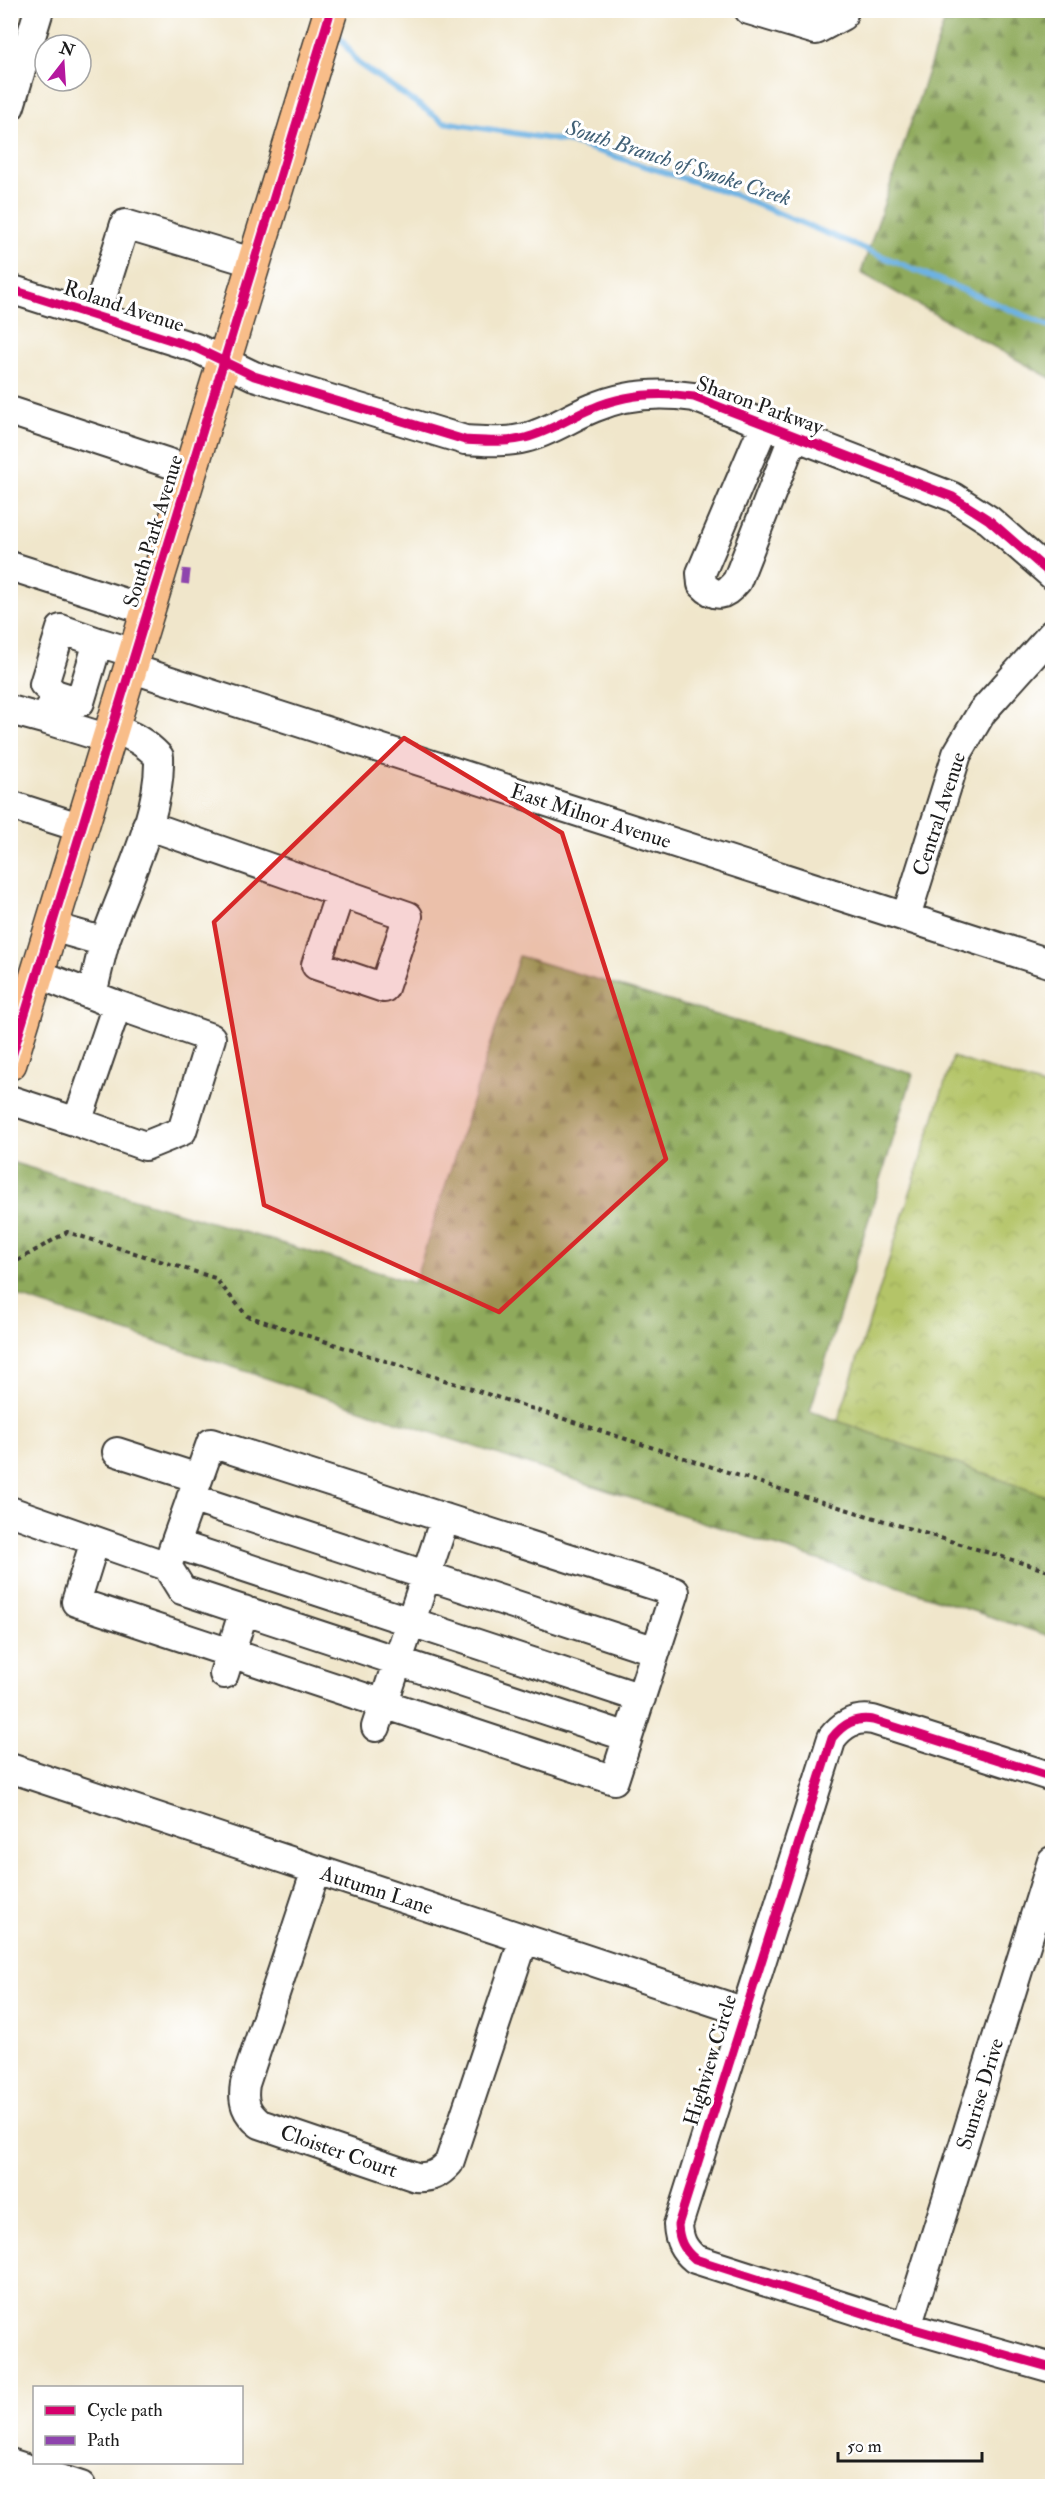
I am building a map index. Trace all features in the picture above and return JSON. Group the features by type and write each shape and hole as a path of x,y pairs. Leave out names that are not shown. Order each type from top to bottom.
{"main road":[{"name":"South Park Avenue","path":"13,1045 38,974 331,10"}],"street":[{"path":"10,106 39,10"},
{"path":"750,10 816,30 842,16 843,10"},
{"path":"96,316 125,224 255,263"},
{"name":"Roland Avenue","path":"10,289 196,348 224,362"},
{"name":"Sharon Parkway","path":"224,362 254,376 465,440 495,442 524,439 547,432 593,408 620,399 648,394 693,397 952,496 989,520 1053,575"},
{"path":"10,411 190,470"},
{"name":"Sharon Parkway","path":"765,423 701,573 702,584 709,592 719,594 728,592 737,581 794,435"},
{"path":"10,566 147,610"},
{"path":"76,587 44,684 61,705 132,735 159,757 159,773 147,825 105,942 104,1000 77,1122"},
{"name":"East Milnor Avenue","path":"61,630 98,642 132,661 1053,964"},
{"name":"Central Avenue","path":"906,917 957,754 981,712 1053,634"},
{"path":"61,705 98,642"},
{"path":"10,710 61,705"},
{"path":"10,805 82,828"},
{"path":"147,825 340,892"},
{"path":"52,927 105,942"},
{"path":"10,1100 145,1146 182,1131 211,1038 38,974"},
{"path":"95,1540 76,1602 227,1664 380,1715 614,1780 641,1698 675,1592 211,1443 171,1555 182,1590 628,1737"},
{"path":"117,1452 195,1488 426,1575 656,1651"},
{"path":"10,1511 95,1540 171,1555 410,1622 641,1698"},
{"path":"380,1715 445,1518"},
{"path":"227,1664 244,1610"},
{"name":"Highview Circle","path":"1053,1777 873,1720 854,1720 841,1727 831,1738 678,2225 679,2238 685,2250 695,2259 907,2326 1053,2368"},
{"name":"Autumn Lane","path":"10,1768 745,2012"},
{"name":"Sunrise Drive","path":"907,2326 1053,1861"},
{"name":"Cloister Court","path":"316,1870 245,2084 243,2094 245,2108 260,2124 416,2177 428,2178 440,2173 450,2163 524,1939"},
{"path":"10,2463 81,2487"}],"path":[{"path":"10,1265 67,1232 215,1278 247,1316 786,1491 1053,1572"}],"highlighted area":[{"path":"404,738 562,833 666,1159 499,1312 264,1205 214,922"}],"green space":[{"path":"948,11 1052,11 1052,379 861,273"},
{"path":"519,956 913,1074 810,1411 1052,1498 1052,1637 11,1294 11,1162 414,1283"},
{"path":"953,1057 1052,1089 1052,1498 838,1421"}],"waterway":[{"name":"South Branch of Smoke Creek","path":"335,31 359,64 444,122 570,142 735,195 1052,327"}],"marked path":[{"path":"185,584 187,567"}],"cycle path":[{"path":"10,1063 331,10"},
{"path":"10,289 196,348 254,376 465,440 518,440 543,432 605,403 630,397 656,395 694,397 953,497 989,520 1052,575"},
{"path":"1052,1777 873,1720 850,1723 832,1738 678,2225 682,2244 695,2259 907,2327 1052,2368"}]}
